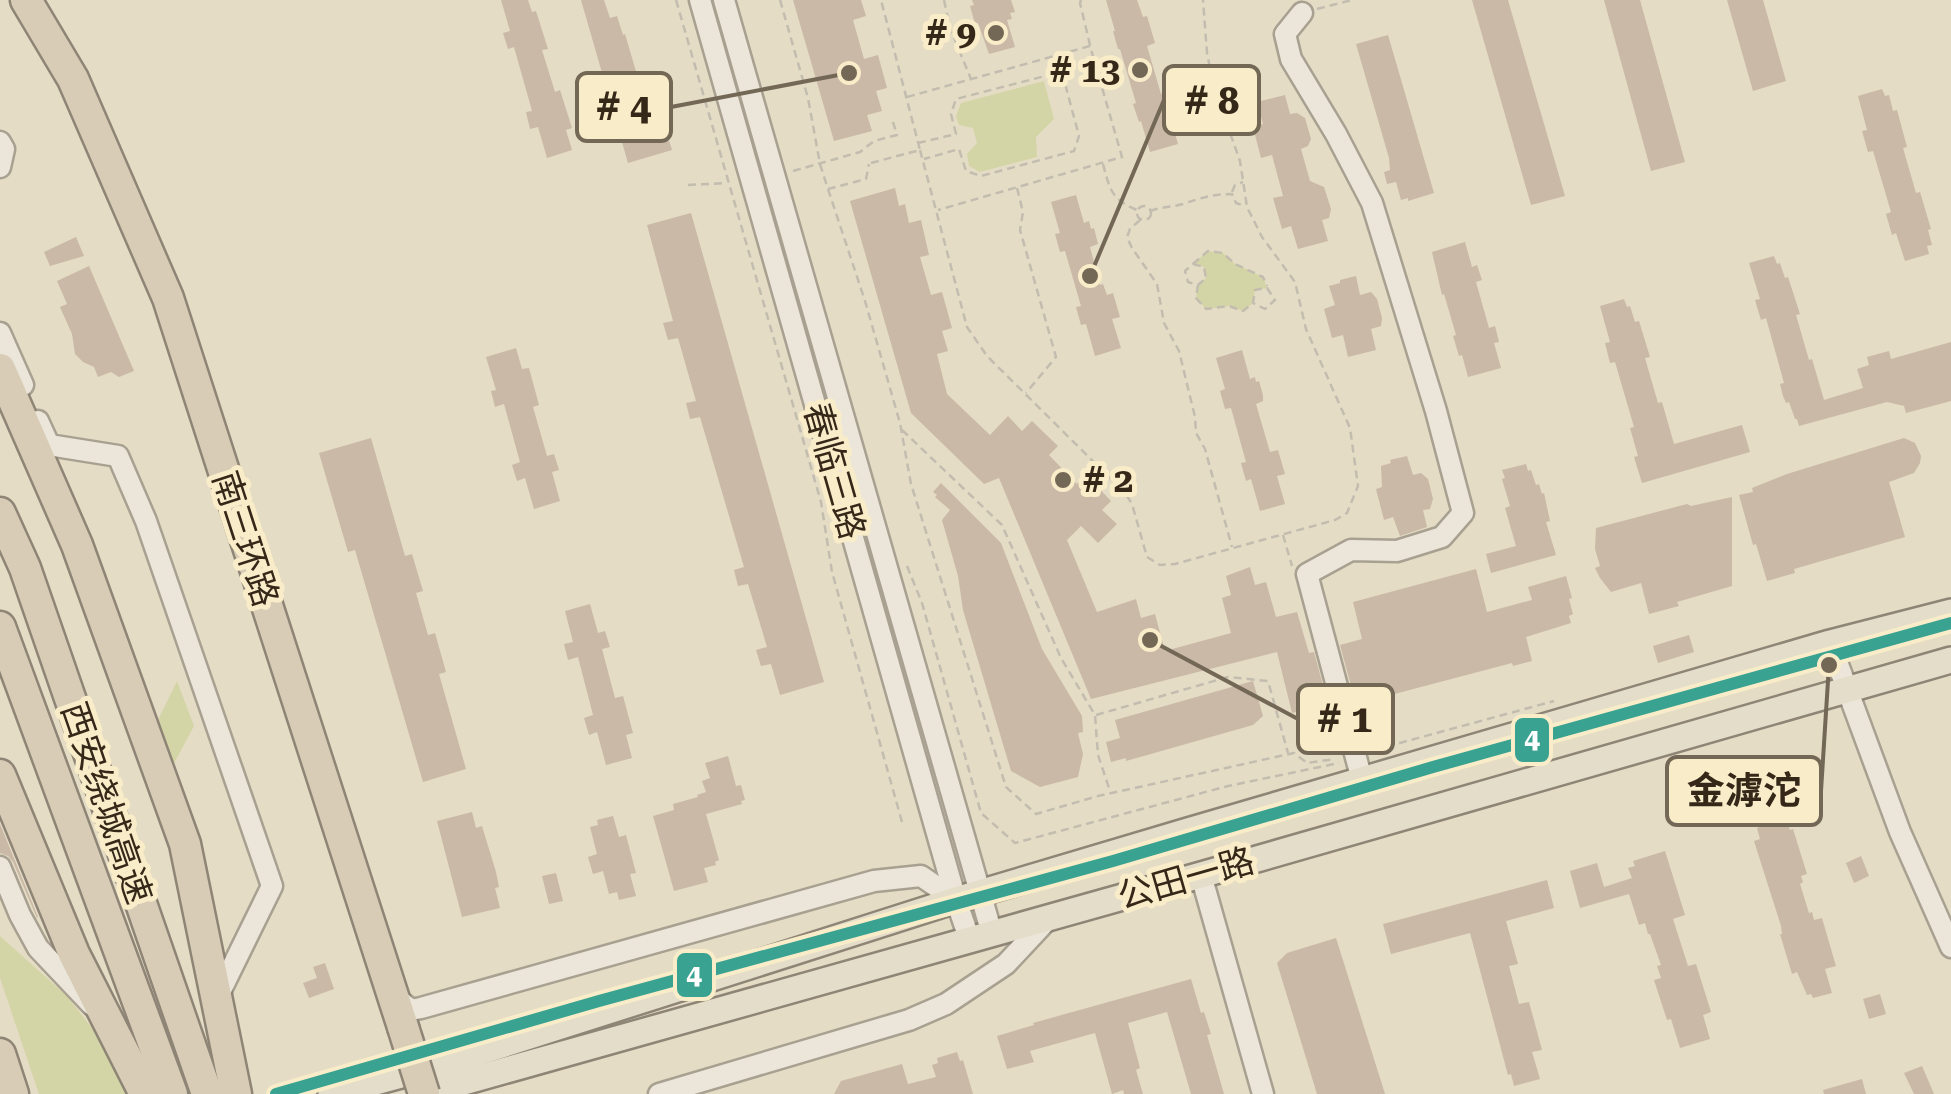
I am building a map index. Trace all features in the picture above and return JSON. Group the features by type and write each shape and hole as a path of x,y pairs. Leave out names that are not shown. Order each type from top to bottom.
{"highway":[{"name":"南三环路","path":"26,0 73,79 168,298 423,1094"},
{"path":"0,369 78,545 185,844 217,998 219,1086"},
{"name":"西安绕城高速","path":"0,513 25,568 219,1086"},
{"name":"西安绕城高速","path":"0,627 163,1093"},
{"path":"0,775 74,954 107,1020 163,1093"},
{"path":"0,1054 12,1094"}],"main road":[{"name":"公田一路","path":"331,1094 442,1064 968,897 1358,763 1951,612"},
{"name":"公田一路","path":"423,1094 1951,660"}],"street":[{"name":"春临三路","path":"700,0 981,938"},
{"name":"春临三路","path":"724,0 968,897"},
{"path":"1302,14 1286,34 1291,59 1372,204 1464,513 1442,536 1397,551 1351,550 1307,574 1358,763"},
{"path":"0,142 4,149 0,167"},
{"path":"0,332 49,445 56,496"},
{"path":"49,445 118,456 146,521 272,886 217,998"},
{"path":"1830,643 1900,832 1951,947"},
{"path":"0,808 76,991"},
{"path":"0,867 38,948 107,1020"},
{"path":"393,995 412,1010 421,1008 874,881 921,876 968,897"},
{"path":"1201,876 1264,1094"},
{"path":"659,1094 909,1020 946,1004 1006,964 1049,918"}],"path":[{"path":"676,0 821,502 832,572 902,822"},
{"path":"780,0 808,98 820,164 901,429 910,484 1006,787 1036,814 1110,793 1294,753 1307,763 1358,763"},
{"path":"882,0 967,327 986,356 1124,493 1132,504 1147,556 1160,564 1175,564 1336,520 1347,513 1358,486 1350,428 1306,329 1295,282 1262,237 1247,206 1240,161 1214,88 1203,0"},
{"path":"944,0 950,28 971,79"},
{"path":"936,211 1122,157 1090,46 1082,0"},
{"path":"1302,14 1352,0"},
{"path":"907,97 1090,46"},
{"path":"918,143 956,134 951,114 956,99 1053,74 1063,76 1079,136 1074,150 981,176 966,171 959,149 922,159"},
{"path":"860,152 874,142 897,135 892,119"},
{"path":"828,190 866,179 869,164 920,150"},
{"path":"1103,163 1108,184 1120,202 1137,210 1148,207 1152,214 1130,229 1127,237 1157,284 1164,323 1179,351 1196,433 1205,449 1232,547"},
{"path":"1243,182 1235,185 1232,194 1236,203 1247,206"},
{"path":"1016,188 1023,212 1020,230 1056,358 1025,394"},
{"path":"1150,211 1200,197 1232,194"},
{"path":"1137,210 1140,220"},
{"path":"1198,285 1188,282 1185,272 1208,251 1223,253 1235,264 1262,277 1275,300 1265,309 1253,303"},
{"path":"1193,264 1204,267 1206,278 1198,285 1196,298 1206,309 1229,306 1243,311 1253,303 1255,290 1268,288"},
{"path":"901,429 1002,525 1061,658 1095,716 1098,755 1110,793"},
{"path":"1283,533 1295,577"},
{"path":"902,556 922,603 981,813 1015,844 1228,786 1340,763 1358,763 1554,701"},
{"path":"1095,716 1228,677 1268,681 1289,754"}],"green space":[{"path":"1044,81 1054,119 1036,137 1037,157 980,172 969,166 967,154 977,143 973,128 959,125 956,116 961,103"},
{"path":"1208,251 1223,253 1235,264 1263,277 1267,288 1255,290 1253,303 1243,311 1229,306 1206,309 1196,298 1198,285 1206,278 1204,267 1193,264"},
{"path":"177,681 194,726 172,767 156,724"},
{"path":"0,936 67,996 120,1064 138,1094 39,1094 0,978"}],"building":[{"path":"501,0 528,0 532,12 536,11 548,49 542,50 572,128 566,130 572,150 547,158 538,127 530,129 526,112 532,111 514,47 508,49 503,33 510,31"},
{"path":"581,0 604,0 610,18 617,16 640,85 651,82 672,150 628,163"},
{"path":"793,0 861,0 866,16 853,20 864,59 878,55 887,88 876,91 882,111 867,115 872,131 834,141"},
{"name":"# 9","path":"972,0 1011,0 1015,12 1007,20 1015,47 989,54 978,23 975,24"},
{"name":"# 13","path":"1106,0 1137,0 1143,17 1147,16 1155,43 1147,46 1161,94 1169,91 1175,114 1170,116 1178,144 1150,152"},
{"path":"1472,0 1508,0 1565,196 1531,205"},
{"path":"1604,0 1640,0 1685,162 1651,171"},
{"path":"1727,0 1763,0 1786,81 1753,91"},
{"path":"1388,35 1434,193 1408,201 1401,200 1396,182 1387,184 1384,172 1390,170 1389,158 1356,44"},
{"path":"1882,89 1885,96 1889,95 1893,111 1897,110 1907,147 1903,148 1931,229 1929,254 1905,261 1896,233 1892,235 1886,214 1891,212 1873,151 1868,152 1862,131 1867,130 1858,96"},
{"path":"1285,95 1290,114 1305,118 1311,139 1301,149 1310,181 1324,187 1331,209 1329,218 1322,220 1328,241 1298,249 1291,226 1282,229 1273,198 1283,196 1272,155 1261,158 1253,127 1263,124 1257,102"},
{"path":"895,188 899,206 905,204 909,223 921,220 929,255 920,257 931,295 942,292 952,328 942,331 948,351 937,354 947,394 990,435 1008,416 1022,431 1032,421 1058,446 1049,455 1077,484 1086,475 1111,501 1102,510 1117,524 1098,543 1081,526 1067,540 1097,612 1136,599 1141,618 1155,614 1165,651 1231,633 1222,598 1231,595 1226,576 1250,567 1255,585 1266,582 1276,617 1297,612 1309,653 1314,652 1328,704 1292,713 1277,652 1091,699 999,478 984,484 911,413 850,201"},
{"path":"1076,195 1084,223 1089,221 1091,229 1094,228 1098,244 1090,247 1100,285 1103,284 1107,295 1113,293 1120,317 1112,319 1121,348 1095,356 1086,324 1081,325 1076,307 1081,306 1065,251 1060,252 1055,234 1060,233 1051,202"},
{"path":"691,213 824,682 780,695 771,664 761,666 756,650 767,647 748,584 738,586 734,570 744,567 700,417 690,419 686,403 696,401 678,338 668,340 663,323 673,321 647,225"},
{"path":"76,237 84,256 50,266 44,252"},
{"path":"1465,242 1472,267 1477,265 1482,280 1476,282 1489,328 1495,326 1499,342 1494,343 1501,368 1468,377 1453,336 1456,335 1432,252"},
{"path":"1774,256 1785,278 1788,277 1809,360 1812,359 1824,400 1863,388 1857,369 1869,365 1867,357 1889,351 1891,359 1951,342 1951,401 1906,413 1904,406 1887,402 1799,426 1783,396 1780,384 1784,383 1766,318 1761,320 1755,300 1760,299 1749,263"},
{"path":"89,266 134,371 119,377 111,372 98,377 94,367 75,354 72,334 60,307 67,304 57,281"},
{"path":"1356,276 1360,295 1371,292 1382,318 1381,326 1371,329 1376,350 1348,357 1343,335 1332,338 1324,309 1335,305 1329,286"},
{"path":"1624,299 1635,322 1639,321 1650,357 1645,358 1674,444 1742,425 1750,452 1642,483 1634,457 1638,456 1630,428 1634,427 1615,362 1610,363 1605,343 1610,342 1600,306"},
{"path":"516,348 522,369 529,368 539,405 533,407 547,456 554,454 559,470 552,472 560,501 534,509 525,478 517,481 512,465 520,462 504,404 495,407 491,391 496,390 486,357"},
{"path":"1242,350 1250,379 1255,377 1259,381 1263,395 1263,401 1256,404 1270,452 1278,450 1285,474 1277,476 1285,504 1260,511 1251,479 1246,481 1241,463 1246,462 1231,408 1225,409 1220,391 1225,389 1216,358"},
{"path":"371,438 405,556 412,554 423,591 416,593 428,635 435,633 446,672 439,674 466,769 423,782 355,550 348,552 319,453"},
{"path":"1904,438 1915,443 1921,456 1914,473 1889,482 1905,537 1794,569 1795,573 1767,581 1739,495 1787,474"},
{"path":"1407,456 1413,475 1421,473 1428,479 1433,499 1430,509 1423,510 1427,527 1400,536 1393,517 1384,520 1376,489 1382,487 1381,466"},
{"path":"1526,464 1544,493 1550,521 1546,522 1556,555 1491,573 1486,554 1516,546 1505,508 1510,506 1502,470"},
{"path":"941,483 1001,543 1042,649 1082,716 1083,732 1078,733 1083,754 1078,777 1040,787 1011,771 963,610 942,520 950,510 933,492"},
{"path":"1732,497 1732,586 1649,614 1641,583 1611,592 1600,578 1595,568 1600,566 1595,549 1596,528 1687,504"},
{"path":"1476,569 1487,612 1532,600 1528,587 1566,576 1572,598 1571,623 1526,637 1532,661 1364,702 1365,706 1357,708 1340,645 1362,639 1353,602"},
{"path":"590,604 598,633 605,631 610,647 602,649 615,698 623,696 633,733 626,735 632,758 606,765 597,732 589,735 584,718 593,715 578,657 568,660 564,644 573,642 565,611"},
{"path":"1689,635 1694,652 1658,663 1653,646"},
{"path":"1253,681 1263,716 1253,725 1111,762 1106,742 1120,738 1115,720"},
{"path":"728,756 736,786 741,785 745,800 706,814 719,860 704,868 708,882 674,891 653,816 674,810 673,804 706,792 702,781 710,778 705,763"},
{"path":"472,812 476,828 482,826 496,872 500,908 462,917 437,821"},
{"path":"1784,814 1790,830 1793,829 1807,874 1801,876 1800,884 1809,913 1812,912 1814,920 1822,918 1836,966 1825,969 1832,993 1813,998 1807,995 1797,972 1792,974 1754,841 1760,839 1757,828 1762,826 1761,821"},
{"path":"613,816 619,837 626,835 636,873 630,874 636,896 619,900 617,892 609,894 603,871 593,874 588,857 597,854 590,827 598,825 597,820"},
{"path":"0,824 37,918 13,862 0,853"},
{"path":"1665,851 1685,915 1673,919 1688,966 1696,964 1711,1012 1703,1015 1710,1039 1680,1048 1654,980 1661,978 1657,966 1661,965 1645,923 1639,925 1629,894 1580,908 1570,871 1597,863 1604,887 1632,878 1628,868 1635,866 1633,861"},
{"path":"1861,856 1869,876 1854,883 1846,863"},
{"path":"556,873 563,901 549,904 542,876"},
{"path":"1547,880 1554,908 1506,921 1518,964 1509,966 1519,1004 1529,1002 1542,1050 1532,1052 1540,1079 1514,1086 1470,933 1391,954 1383,924"},
{"path":"1336,938 1385,1094 1317,1094 1277,963 1287,953"},
{"path":"325,963 334,989 309,998 303,983 317,978 313,967"},
{"path":"1191,979 1211,1034 1207,1035 1224,1094 1191,1094 1167,1012 1128,1023 1143,1094 1124,1094 1123,1090 1112,1094 1095,1033 1030,1051 1034,1062 1007,1069 997,1036"},
{"path":"1880,994 1886,1014 1869,1019 1863,999"},
{"path":"957,1052 973,1094 834,1094 841,1081 902,1064 908,1084 936,1077 932,1065 938,1063 937,1058"},
{"path":"1922,1066 1934,1094 1914,1094 1904,1073"},
{"path":"1862,1079 1866,1094 1824,1094 1823,1090"}],"metro line":[{"name":"4","path":"276,1094 1951,623"}],"place":[{"name":"# 9","path":"996,33"},
{"name":"# 13","path":"1140,70"},
{"name":"# 4","path":"849,73"},
{"name":"# 8","path":"1090,276"},
{"name":"# 2","path":"1063,480"},
{"name":"# 1","path":"1150,640"},
{"name":"金滹沱","path":"1829,665"}]}
